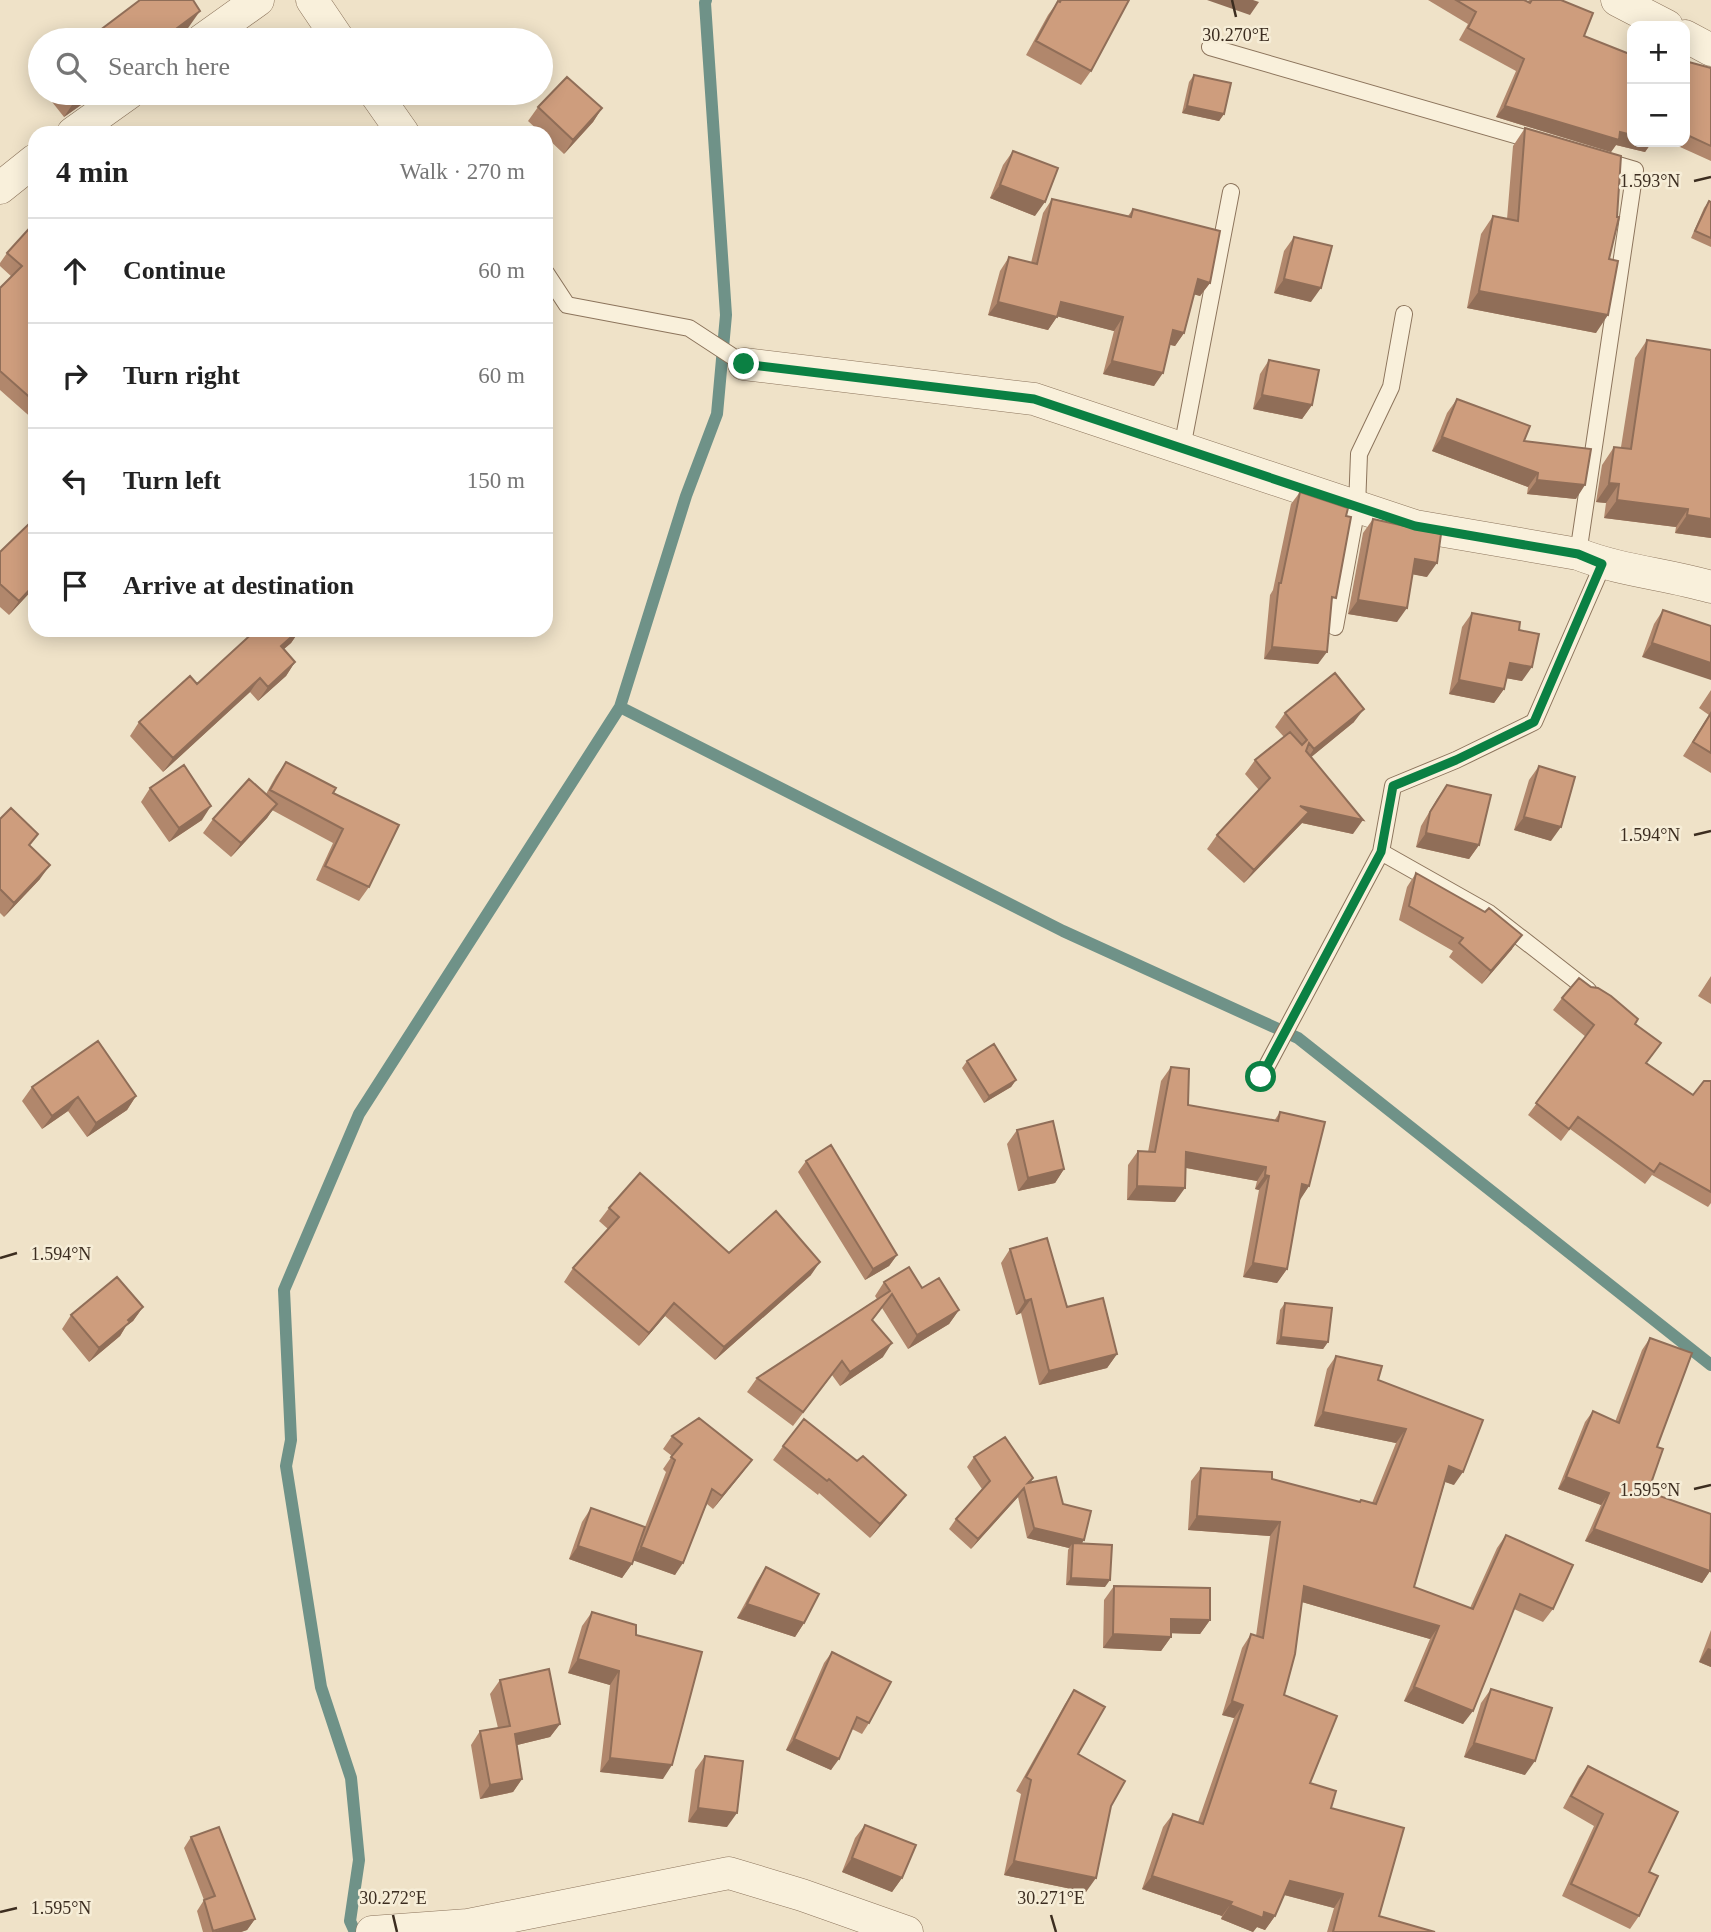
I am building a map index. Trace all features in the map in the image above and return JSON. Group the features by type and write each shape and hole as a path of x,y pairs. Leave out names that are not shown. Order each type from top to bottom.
{"street":[{"path":"219,28 258,0"},
{"path":"312,0 331,28"},
{"path":"1617,0 1657,21"},
{"path":"1690,39 1711,50"},
{"path":"83,126 112,105"},
{"path":"383,105 397,126"},
{"path":"0,188 28,170"},
{"path":"744,364 1034,399 1415,526 1590,559 1711,587"},
{"path":"372,1932 468,1925 729,1873 907,1932"}],"lane":[{"path":"1210,47 1556,147"},
{"path":"1261,1077 1381,852 1393,786 1456,760 1534,722 1590,559 1635,170 1582,154"},
{"path":"1182,448 1231,192"},
{"path":"553,284 567,305 689,328 744,364"},
{"path":"1335,626 1357,507 1359,454 1391,387 1404,314"},
{"path":"1381,852 1489,912 1588,990"}],"building":[{"path":"140,0 193,0 200,11 177,28 103,28"},
{"path":"1061,0 1129,0 1091,71 1036,41"},
{"path":"1456,0 1524,0 1530,3 1532,0 1561,0 1593,13 1584,36 1627,53 1627,134 1620,132 1619,140 1505,106 1524,59 1468,28 1476,12"},
{"path":"1690,62 1711,68 1711,146 1690,136"},
{"path":"1194,75 1231,83 1224,114 1187,106"},
{"path":"567,77 602,108 573,140 538,107 553,105 553,91"},
{"path":"1525,128 1621,156 1619,217 1609,259 1618,261 1608,315 1479,291 1493,216 1518,221"},
{"path":"1013,151 1058,168 1045,202 1000,185"},
{"path":"1052,199 1131,217 1133,209 1220,231 1210,283 1198,279 1184,333 1173,330 1163,373 1112,361 1123,317 1061,302 1057,317 998,302 1009,257 1037,264"},
{"path":"1709,201 1711,202 1711,238 1695,231"},
{"path":"28,230 28,396 0,371 0,288 22,266 7,253"},
{"path":"1294,237 1332,246 1321,288 1284,279"},
{"path":"1647,340 1711,350 1711,519 1687,515 1688,509 1617,500 1619,484 1609,483 1614,447 1631,449"},
{"path":"1269,360 1319,370 1312,405 1262,395"},
{"path":"1457,399 1530,426 1524,441 1591,449 1585,485 1537,480 1538,473 1442,437"},
{"path":"1300,492 1348,508 1346,516 1351,517 1336,598 1332,597 1327,652 1272,647 1279,583"},
{"path":"1373,519 1441,534 1437,563 1415,559 1407,608 1358,600"},
{"path":"28,525 28,591 19,601 0,584 0,552"},
{"path":"1663,610 1711,626 1711,663 1652,643"},
{"path":"1472,613 1520,622 1519,630 1539,634 1532,667 1510,663 1504,689 1459,680"},
{"path":"248,637 291,637 281,646 295,662 268,687 260,678 173,758 139,722 190,676 197,684"},
{"path":"1335,673 1364,709 1314,749 1309,743 1306,751 1363,820 1300,806 1309,812 1254,870 1217,835 1270,778 1255,760 1290,732 1302,745 1307,740 1285,713"},
{"path":"1711,713 1711,753 1693,742"},
{"path":"286,762 336,788 333,793 399,825 369,887 325,866 343,829 270,790"},
{"path":"184,765 211,806 179,828 150,788"},
{"path":"1539,766 1575,777 1561,827 1524,817"},
{"path":"249,779 277,804 241,843 213,819"},
{"path":"1447,785 1491,795 1479,845 1426,833 1430,812"},
{"path":"11,808 38,834 29,845 50,865 14,903 0,889 0,819"},
{"path":"1416,873 1485,912 1489,908 1522,935 1491,971 1459,943 1463,938 1409,906"},
{"path":"1579,978 1611,996 1638,1019 1635,1024 1661,1043 1646,1063 1693,1095 1704,1081 1711,1081 1711,1192 1660,1163 1654,1172 1578,1117 1569,1129 1536,1103 1594,1025 1562,998"},
{"path":"98,1041 136,1096 96,1123 78,1097 52,1116 32,1087"},
{"path":"994,1044 1016,1080 989,1096 967,1061"},
{"path":"1171,1067 1189,1069 1188,1105 1278,1121 1280,1112 1325,1122 1309,1186 1302,1184 1287,1269 1253,1263 1269,1176 1265,1175 1266,1167 1186,1152 1185,1188 1137,1186 1138,1151 1155,1152"},
{"path":"1053,1121 1064,1169 1028,1178 1017,1130"},
{"path":"831,1145 897,1255 873,1269 806,1161"},
{"path":"640,1173 729,1253 776,1211 820,1262 724,1347 674,1303 649,1333 573,1268 619,1217 609,1208"},
{"path":"1047,1238 1067,1307 1103,1298 1117,1354 1049,1371 1031,1299 1025,1301 1010,1249"},
{"path":"909,1267 922,1288 939,1278 959,1310 917,1335 892,1294 872,1320 892,1343 850,1372 842,1361 803,1412 757,1378 890,1291 884,1282"},
{"path":"117,1277 143,1307 128,1320 130,1322 99,1348 71,1315"},
{"path":"1285,1303 1332,1308 1328,1342 1281,1337"},
{"path":"1650,1338 1692,1353 1657,1447 1663,1449 1648,1492 1711,1514 1710,1571 1594,1529 1609,1493 1566,1477 1593,1411 1619,1423"},
{"path":"1336,1356 1382,1366 1378,1380 1483,1420 1463,1472 1449,1466 1414,1587 1473,1609 1506,1535 1573,1565 1553,1609 1520,1594 1473,1711 1414,1687 1439,1626 1304,1586 1295,1654 1284,1695 1337,1716 1310,1783 1336,1791 1331,1808 1404,1828 1379,1916 1435,1932 1333,1932 1343,1894 1290,1881 1275,1916 1264,1912 1263,1918 1230,1905 1232,1902 1152,1876 1173,1814 1203,1824 1243,1705 1232,1701 1251,1634 1263,1638 1280,1522 1197,1516 1201,1468 1272,1472 1272,1479 1376,1504 1406,1429 1323,1412"},
{"path":"699,1418 752,1460 722,1496 712,1489 683,1563 641,1547 675,1460 671,1457 682,1444 672,1436"},
{"path":"804,1419 857,1461 863,1456 906,1495 880,1524 829,1479 827,1481 783,1446"},
{"path":"1005,1437 1033,1478 1028,1483 1056,1477 1063,1504 1091,1511 1084,1540 1034,1528 1024,1488 978,1539 956,1519 990,1481 974,1457"},
{"path":"591,1508 645,1527 632,1564 578,1546"},
{"path":"1073,1543 1112,1545 1110,1580 1071,1578"},
{"path":"766,1567 819,1594 804,1623 747,1604"},
{"path":"1114,1586 1210,1588 1210,1620 1171,1619 1171,1637 1113,1634"},
{"path":"592,1612 636,1625 636,1635 702,1652 672,1765 610,1758 619,1671 578,1659"},
{"path":"832,1652 891,1682 869,1723 857,1717 839,1759 794,1739"},
{"path":"549,1669 560,1724 515,1734 522,1779 490,1785 480,1731 510,1726 500,1680"},
{"path":"1491,1689 1552,1708 1535,1761 1474,1743"},
{"path":"1074,1690 1105,1707 1078,1754 1125,1781 1111,1806 1096,1878 1014,1861 1031,1780 1026,1777"},
{"path":"705,1756 743,1761 737,1813 698,1808"},
{"path":"1588,1766 1678,1812 1649,1872 1658,1876 1639,1916 1571,1884 1603,1814 1571,1796"},
{"path":"865,1825 916,1845 902,1878 852,1858"},
{"path":"219,1827 255,1919 213,1931 204,1900 215,1896 191,1837"}],"waterway":[{"path":"355,1932 350,1921 359,1860 351,1778 321,1687 286,1466 291,1440 284,1290 359,1114 620,707 686,496 717,414 726,315 706,0"},
{"path":"620,707 1063,931 1298,1038 1711,1365"}],"route":[{"path":"744,364 1034,399 1415,526 1578,554 1602,564 1534,722 1456,760 1393,786 1381,852 1261,1077"}]}
